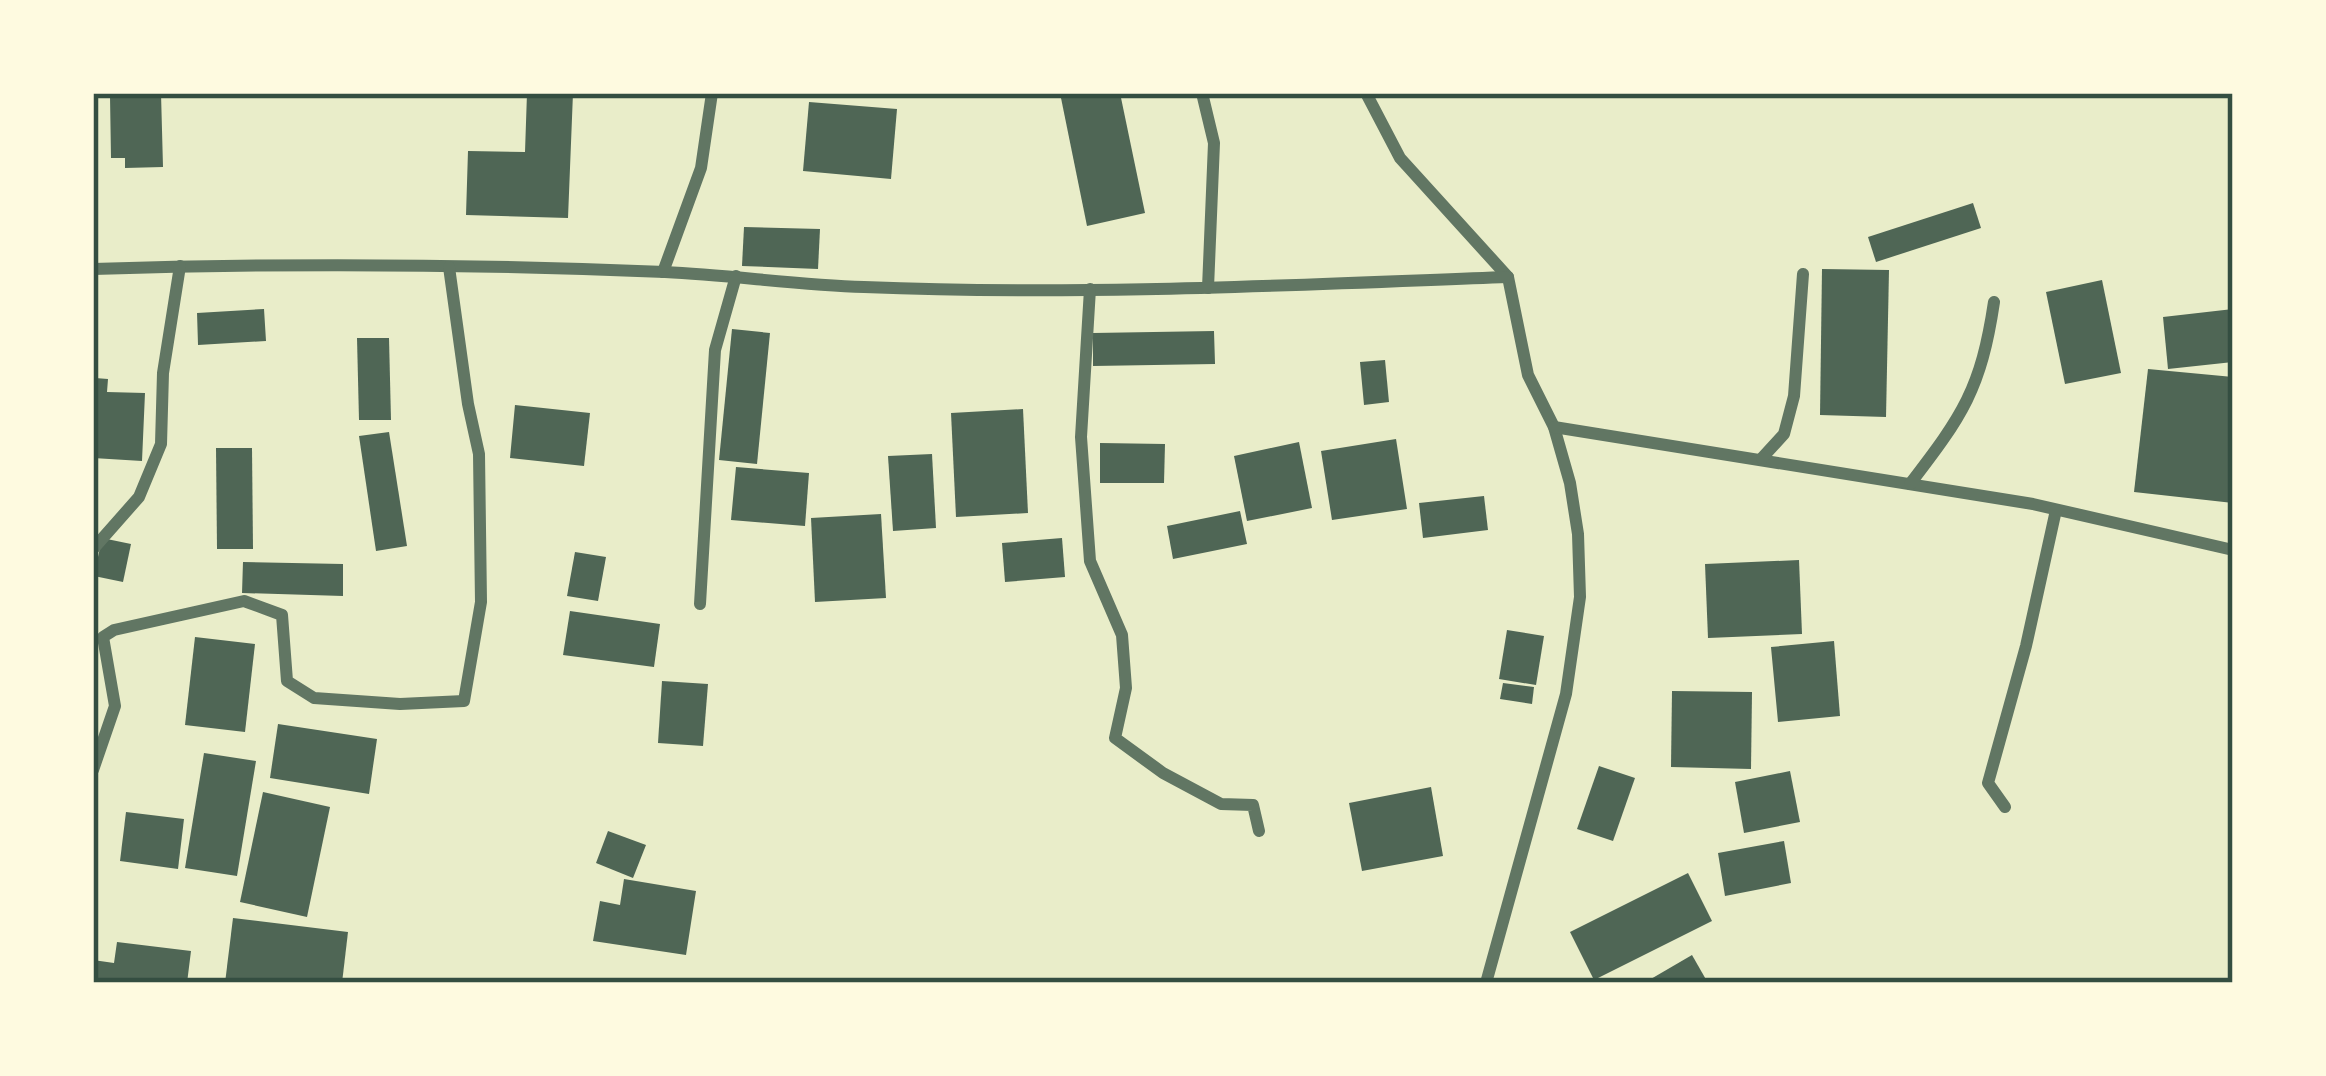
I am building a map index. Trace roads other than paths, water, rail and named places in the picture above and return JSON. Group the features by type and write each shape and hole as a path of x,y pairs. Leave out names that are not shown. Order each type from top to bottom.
{"street":[{"path":"663,272 700,168 712,93"},
{"path":"1202,93 1214,143 1208,288"},
{"path":"1366,93 1400,158 1508,277 1528,375 1554,427 1578,534 1580,597 1566,694 1486,983"},
{"path":"94,548 139,496 161,444 163,373 180,266"},
{"path":"93,770 115,706 103,638 114,630 244,601 282,615 286,681 314,698 400,704 464,701 481,602 479,454 449,267"},
{"path":"93,269 449,267 663,272 862,287 1090,289 1508,277"},
{"path":"1762,458 1784,434 1794,395 1803,274"},
{"path":"700,604 715,350 736,276"},
{"path":"1090,289 1082,437 1090,561 1122,635 1126,688 1115,738 1163,773 1221,804 1253,805 1259,830"},
{"path":"1910,484 1957,424 1984,365 1994,302"},
{"path":"1554,427 2056,510 2233,550"},
{"path":"2006,807 1988,783 2026,646 2056,510"}]}
